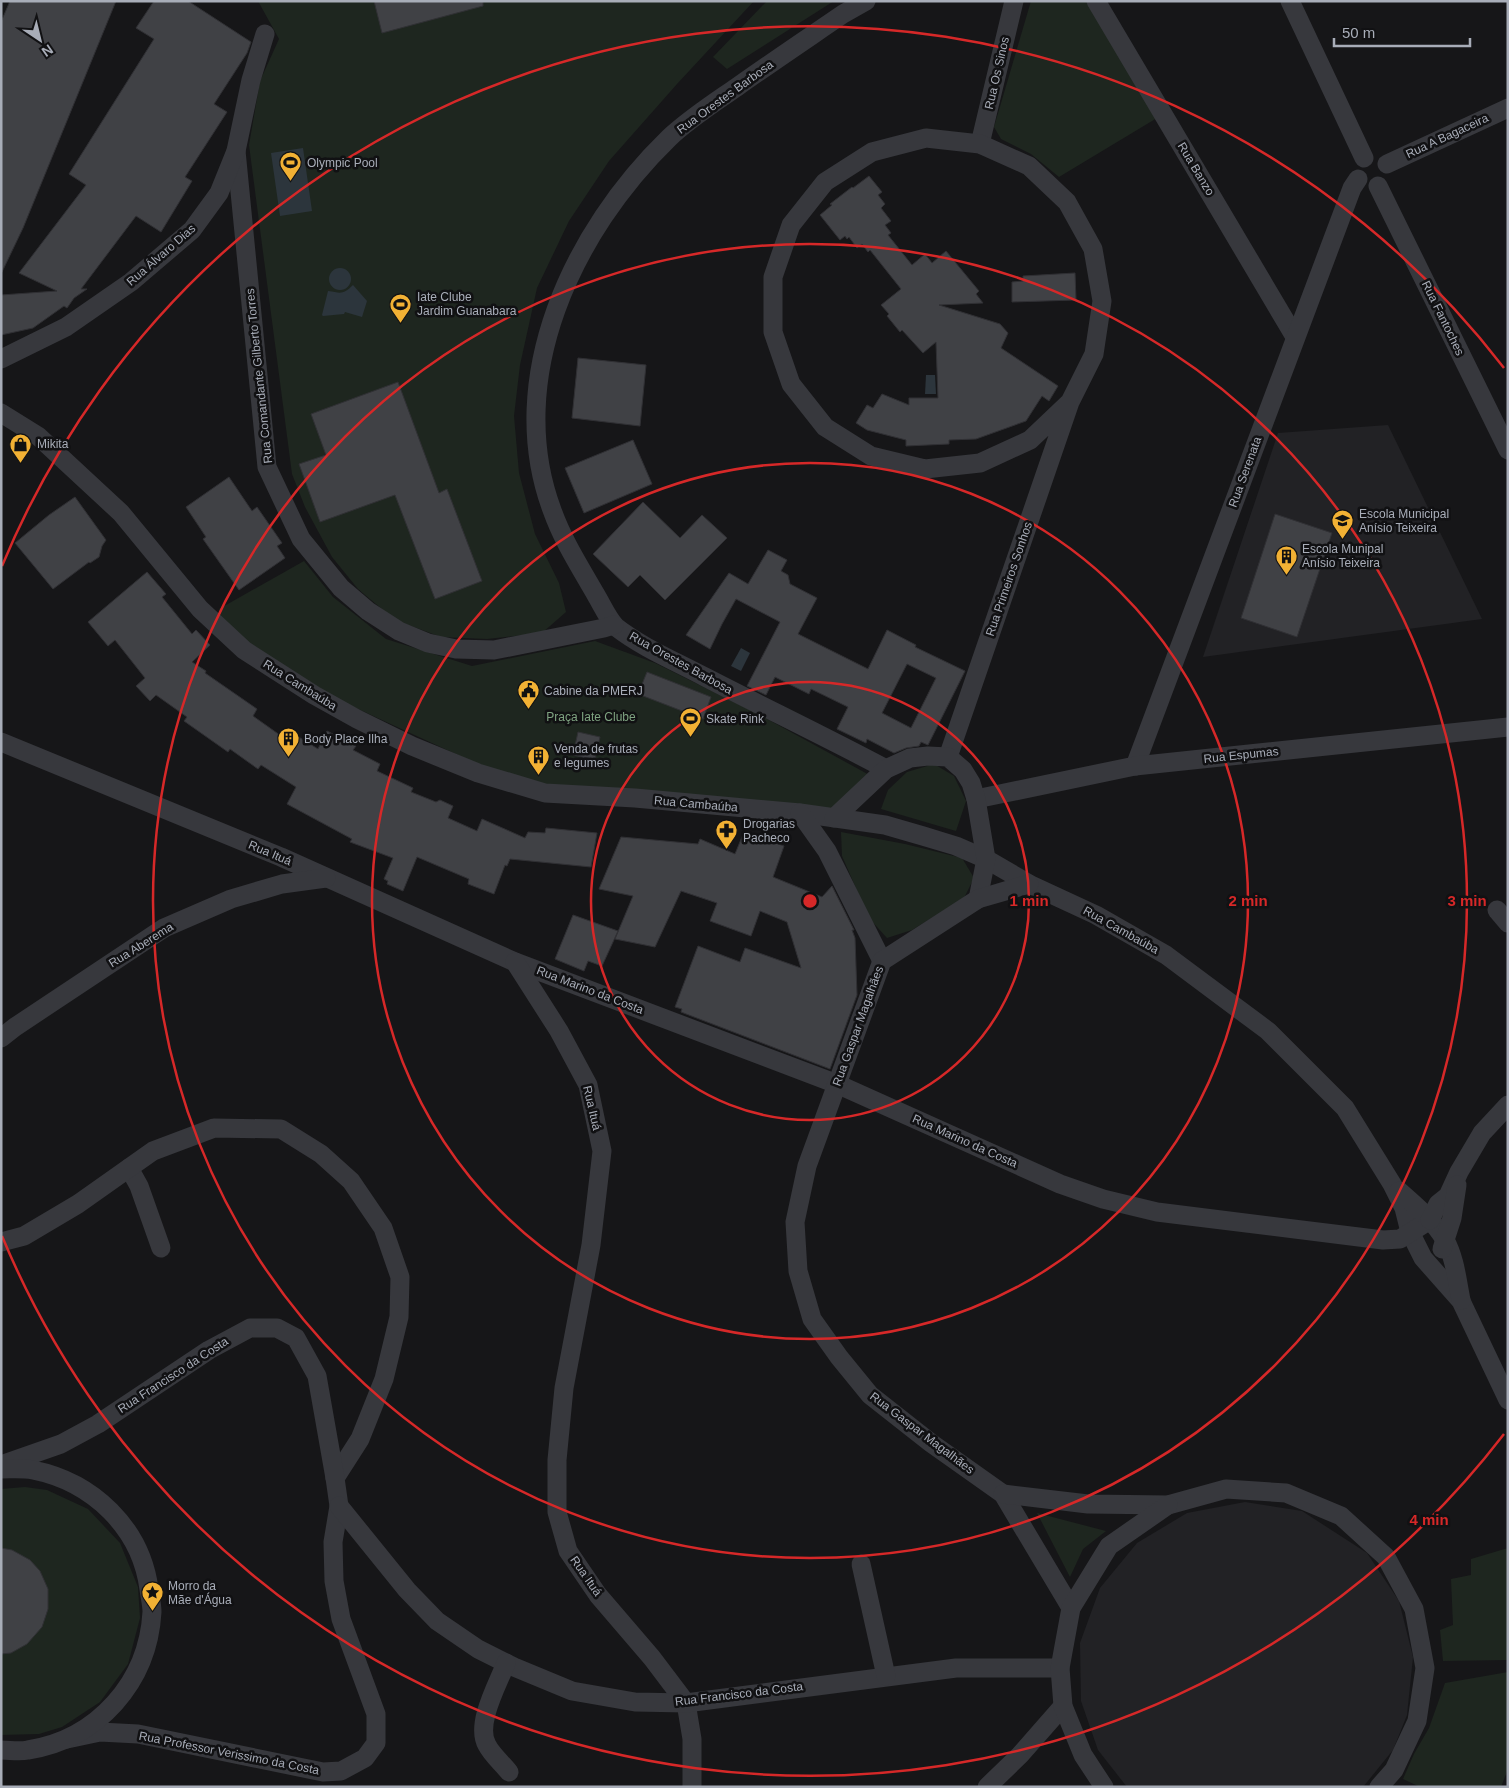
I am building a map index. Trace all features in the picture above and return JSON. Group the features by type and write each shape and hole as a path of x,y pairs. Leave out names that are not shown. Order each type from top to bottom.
{"street":[{"name":"Rua Orestes Barbosa","path":"866,1 843,14 705,109 670,137 626,184 602,217 580,255 557,306 544,350 536,398 537,447 545,492 561,534 614,625 652,649 886,769"},
{"name":"Rua Os Sinos","path":"980,144 1014,1"},
{"name":"Rua Banzo","path":"1096,1 1295,337"},
{"path":"1290,1 1364,158"},
{"name":"Rua Álvaro Dias","path":"1,360 66,326 131,282 192,230 219,194 236,151 251,80 265,34"},
{"name":"Rua A Bagaceira","path":"1387,164 1508,108"},
{"name":"Rua Primeiros Sonhos","path":"948,757 1070,402 1094,354 1102,301 1093,249 1067,202 1029,166 980,144 926,138 872,152 825,182 791,225 773,277 773,332 791,384 825,427 871,456 925,469 980,463 1030,440 1070,402"},
{"name":"Rua Comandante Gilberto Torres","path":"236,151 267,468 301,539 341,588 368,611 399,631 428,643 456,649 494,650 614,625"},
{"path":"1369,156 1378,157 1387,164 1388,175 1384,182 1378,186 1368,187 1358,179 1357,168 1364,158 1369,156"},
{"name":"Rua Serenata","path":"1135,766 1295,337 1352,188 1358,179"},
{"name":"Rua Fantoches","path":"1378,186 1508,450"},
{"name":"Rua Cambaúba","path":"1,413 38,436 121,513 200,609 244,650 314,695 412,746 478,773 545,793 635,798 800,813 885,826 923,836 956,846 986,859 1029,884 1096,915 1166,955 1268,1030 1345,1108 1392,1184 1404,1208 1410,1232 1423,1258 1461,1301"},
{"name":"Rua Espumas","path":"976,799 1135,766 1508,727"},
{"name":"Rua Ituá","path":"1,742 281,857 515,962 559,1031 588,1085 602,1151 591,1245 564,1388 557,1460 557,1512 568,1551 598,1595 652,1658 686,1702 692,1739 692,1787"},
{"path":"827,851 834,818 886,769 910,758 928,756 948,757 963,770 971,783 976,799 986,859 978,899"},
{"name":"Rua Gaspar Magalhães","path":"800,813 827,851 882,961"},
{"name":"Rua Aberema","path":"6,1030 164,928 231,899 282,884 326,878"},
{"name":"Rua Gaspar Magalhães","path":"1029,884 978,899 882,961 807,1166 795,1222 798,1271 812,1319 839,1357 870,1395 1003,1494 1071,1608"},
{"name":"Rua Marino da Costa","path":"515,962 836,1084 1060,1184 1128,1205 1192,1217 1383,1240 1400,1239 1430,1220"},
{"path":"1430,1220 1438,1204 1448,1196 1459,1172 1482,1133 1508,1106"},
{"path":"1,1242 24,1236 40,1227 78,1204 153,1151 214,1128 281,1128 321,1154 351,1181 383,1228 400,1277 399,1317 384,1380 360,1439 335,1478"},
{"path":"129,1168 139,1186 161,1248"},
{"path":"1423,1258 1442,1251 1452,1218 1459,1172"},
{"name":"Rua Cambaúba","path":"1392,1184 1430,1220 1445,1240 1454,1263 1461,1301 1508,1400"},
{"name":"Rua Francisco da Costa","path":"1,1465 61,1444 98,1424 209,1350 250,1328 276,1328 296,1338 317,1376 335,1478"},
{"path":"1,1469 32,1470 70,1481 104,1503 130,1534 146,1571 152,1611 146,1651 128,1687 101,1718 67,1739 27,1751 1,1750"},
{"name":"Rua Professor Verissimo da Costa","path":"67,1739 100,1732 138,1734 323,1772 341,1771 365,1758 376,1743 376,1714 341,1619 334,1581 333,1542 338,1506 335,1478"},
{"path":"1003,1494 1088,1504 1168,1504 1226,1489 1286,1493 1341,1516 1386,1556 1414,1609 1425,1668 1417,1721 1394,1770 1379,1787"},
{"path":"1104,1787 1083,1755 1063,1706 1060,1668 1071,1608 1109,1546 1168,1504"},
{"name":"Rua Francisco da Costa","path":"338,1506 407,1590 437,1621 478,1648 506,1663 572,1691 635,1702 686,1702 956,1668 1060,1668"},
{"path":"861,1564 886,1676"},
{"path":"506,1663 483,1721 483,1737 487,1745 509,1772"},
{"path":"987,1787 1063,1706"}],"shaded area":[{"name":"Olympic Pool","path":"303,148 312,211 280,216 271,153"},
{"path":"336,268 344,268 351,275 351,283 344,290 336,290 329,283 329,275"},
{"path":"353,285 367,301 362,317 345,312 344,314 322,315 328,291 342,292"},
{"path":"926,375 935,375 936,394 925,394"},
{"name":"Escola Municipal Anísio Teixeira","path":"1388,425 1482,619 1203,657 1278,433"},
{"path":"741,648 750,653 741,671 731,666"},
{"path":"1245,1502 1302,1511 1367,1553 1399,1601 1413,1657 1407,1715 1393,1750 1363,1787 1127,1787 1098,1750 1081,1701 1080,1643 1100,1588 1137,1543 1187,1513"}],"green space":[{"name":"Iate Clube Jardim Guanabara","path":"258,1 754,1 609,161 569,221 537,288 520,365 514,416 519,473 535,534 559,583 566,612 542,633 487,639 441,637 395,620 358,589 332,557 305,507 292,474 249,145 260,81 279,39"},
{"path":"767,1 834,1 727,69 713,57"},
{"path":"1031,1 1086,1 1157,118 1059,177 1031,154 1001,139 994,127"},
{"name":"Praça Iate Clube","path":"304,561 333,597 386,639 472,666 595,641 655,663 758,714 873,777 835,812 548,787 484,767 306,685 222,627 219,609"},
{"path":"934,764 954,776 966,801 956,831 881,809 888,790 907,772"},
{"path":"841,832 905,844 962,858 974,878 964,898 912,930 887,938 869,918 842,856"},
{"path":"25,1487 47,1490 88,1509 120,1543 138,1587 140,1618 128,1664 100,1702 62,1727 39,1734 1,1735 1,1489"},
{"path":"1037,1513 1106,1531 1083,1549 1070,1577"},
{"path":"1508,1548 1508,1660 1443,1661 1440,1630 1453,1625 1451,1579 1471,1575 1471,1559"},
{"path":"1508,1672 1508,1769 1501,1787 1420,1787 1403,1779 1414,1754 1429,1728 1445,1683"}],"building":[{"path":"10,1 116,1 23,228 1,274 1,22"},
{"path":"154,1 188,1 251,42 247,53 214,104 227,112 185,177 192,181 161,232 136,216 81,289 87,289 74,298 67,308 64,306 33,328 1,335 1,295 57,291 19,273 86,185 69,174 154,39 136,28"},
{"path":"374,1 483,1 483,6 382,33"},
{"path":"869,176 882,192 878,195 885,204 881,208 891,221 885,225 891,233 888,235 912,265 925,254 932,263 946,251 979,291 976,294 983,303 939,305 1000,324 1008,333 1001,348 1058,386 1049,401 1042,396 1026,421 976,439 949,440 949,444 906,446 906,440 867,430 856,423 867,405 873,408 882,394 909,405 909,398 938,398 936,342 923,353 902,330 900,332 881,305 901,289 870,250 868,252 862,244 857,248 849,237 847,239 845,236 840,240 820,215 832,205 830,204"},
{"path":"1075,273 1076,300 1012,302 1012,282 1023,281 1023,276"},
{"path":"578,358 646,365 640,426 572,418"},
{"path":"398,382 439,493 447,489 482,581 435,599 395,495 320,522 299,464 326,455 311,414"},
{"path":"633,440 652,484 584,513 565,468"},
{"path":"229,477 252,511 257,507 282,543 277,546 285,558 239,590 203,539 206,537 186,507"},
{"path":"75,497 106,540 99,557 89,562 53,589 15,543 49,515"},
{"path":"643,502 680,538 702,515 727,538 665,600 640,575 628,587 593,554"},
{"name":"Escola Munipal Anísio Teixeira","path":"1275,514 1332,533 1297,637 1241,618"},
{"path":"768,550 787,560 781,571 788,575 790,584 817,598 798,634 868,669 887,630 916,645 915,647 965,671 928,745 921,742 919,746 906,748 894,753 867,739 866,743 837,729 848,707 811,689 809,694 775,677 766,695 747,686 780,622 736,599 710,649 686,635 729,573 748,584","holes":["907,664 936,678 911,728 882,713"]},
{"path":"147,572 166,594 162,597 192,634 196,630 210,645 192,662 257,709 253,716 284,738 289,731 318,749 327,731 356,746 353,750 380,764 377,771 413,788 411,792 436,802 440,800 453,806 448,818 477,831 482,819 525,838 528,832 545,833 546,828 597,833 591,867 510,859 507,866 505,865 494,894 468,884 469,879 417,857 403,891 387,884 388,881 384,879 393,858 350,842 352,839 287,804 296,787 261,765 258,769 230,749 228,752 184,721 187,717 156,695 150,701 136,686 145,678 115,640 108,646 88,622"},
{"path":"647,672 711,697 703,719 638,694"},
{"path":"578,732 600,737 595,760 573,755"},
{"path":"744,832 784,846 773,877 822,897 832,886 854,930 852,930 855,938 857,995 830,1069 681,1012 682,1009 675,1007 698,946 740,962 745,948 801,968 787,922 760,911 751,936 710,921 717,903 681,891 655,947 615,939 633,896 599,889 621,837 698,844 700,839 735,854"},
{"path":"573,915 618,931 602,966 588,961 584,971 555,959"},
{"path":"1,1548 12,1550 30,1560 40,1571 48,1589 48,1609 42,1627 27,1644 11,1653 1,1654"}],"place":[{"name":"Olympic Pool","path":"291,182"},
{"name":"Iate Clube Jardim Guanabara","path":"401,323"},
{"name":"Mikita","path":"21,463"},
{"name":"Escola Municipal Anísio Teixeira","path":"1343,540"},
{"name":"Escola Munipal Anísio Teixeira","path":"1286,575"},
{"name":"Cabine da PMERJ","path":"528,710"},
{"name":"Skate Rink","path":"690,738"},
{"name":"Body Place Ilha","path":"288,758"},
{"name":"Venda de frutas e legumes","path":"538,775"},
{"name":"Drogarias Pacheco","path":"727,850"},
{"name":"Morro da Mãe d'Água","path":"152,1612"}]}
